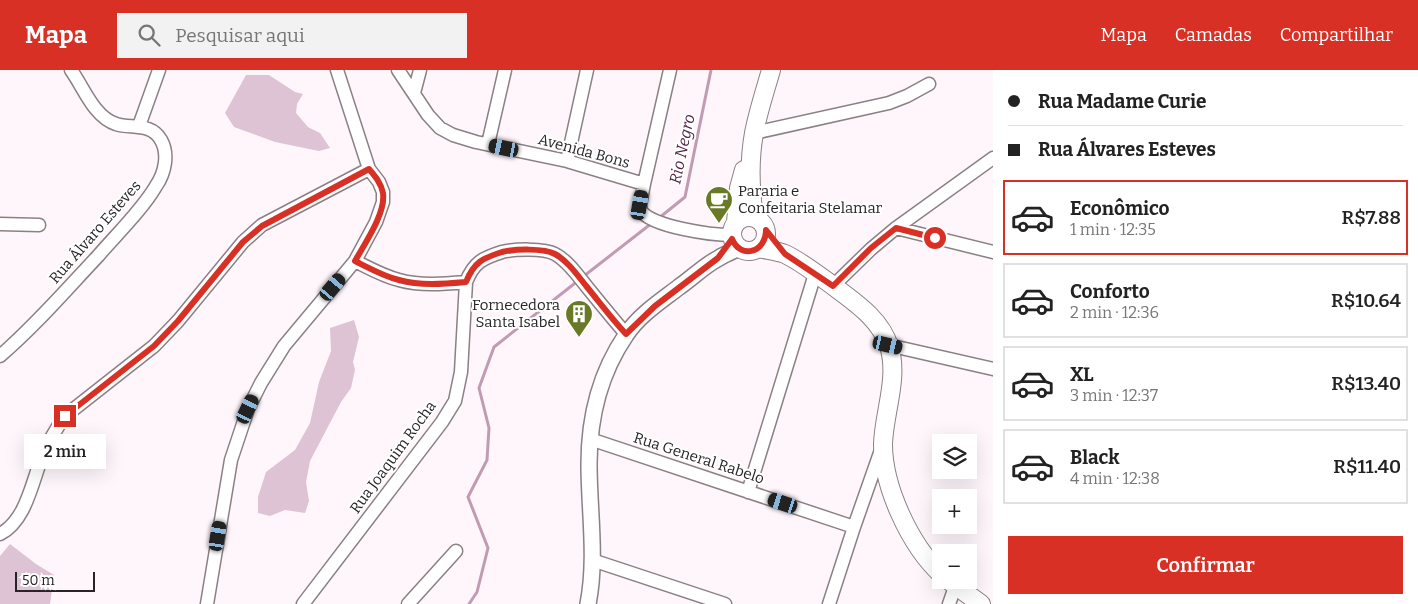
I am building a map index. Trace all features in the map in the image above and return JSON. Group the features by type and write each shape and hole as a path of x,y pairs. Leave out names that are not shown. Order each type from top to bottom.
{"main road":[{"path":"752,154 744,170 739,188 735,236 746,251 753,251 759,248 764,243 766,237 760,224 751,187 754,133 771,70"},
{"path":"735,236 742,218 760,224 785,254 833,286 874,319 888,345 891,358 892,381 883,444 886,470 894,497 908,529 932,564"},
{"path":"759,248 785,254"},
{"path":"960,589 981,604"}],"street":[{"name":"Rua Álvaro Esteves","path":"0,356 29,331 127,224 157,186 165,166 165,150 160,138 151,131 139,126 117,125 109,120 100,113 71,70"},
{"path":"139,126 159,70"},
{"path":"207,604 231,460 248,409 260,382 284,346 355,261 376,222 383,202 383,192 379,182 369,169 337,70"},
{"name":"Avenida Bons","path":"398,70 428,115 440,128 453,135 567,161 644,184"},
{"path":"414,93 420,70"},
{"path":"488,144 505,70"},
{"path":"567,161 586,70"},
{"path":"670,70 644,184 640,205 641,211 649,218 695,232 735,236"},
{"path":"754,133 889,103 929,84"},
{"path":"833,286 871,248 896,228 993,158"},
{"path":"0,534 10,528 21,512 42,456 55,429 65,416 154,346 178,321 243,242 262,226 369,169"},
{"path":"0,224 39,225"},
{"path":"896,228 993,252"},
{"path":"588,604 592,560 590,439 594,409 600,388 626,334 655,306 718,258 735,236"},
{"path":"355,261 400,281 421,284 466,282 469,274 484,258 506,251 543,250 562,258 626,334"},
{"path":"748,492 815,274"},
{"name":"Rua Joaquim Rocha","path":"304,604 442,422 454,401 461,372 466,282"},
{"path":"888,345 993,369"},
{"name":"Rua General Rabelo","path":"590,439 854,527"},
{"path":"829,604 883,444"},
{"path":"408,604 456,551"},
{"path":"592,560 725,604"},
{"path":"949,604 951,589"}],"shaded area":[{"path":"246,75 269,75 295,92 303,94 297,104 296,113 308,127 320,133 330,148 319,151 275,142 234,127 225,113"},
{"path":"354,320 359,337 353,362 355,370 351,388 341,402 310,461 306,482 309,501 305,513 285,510 270,516 258,513 258,497 266,472 295,450 310,423 319,382 331,351 330,328"},
{"path":"10,544 54,575 50,604 0,604 0,556"}],"waterway":[{"name":"Rio Negro","path":"659,218 685,197 711,70"},
{"name":"Rio Negro","path":"584,276 652,223"},
{"name":"Rio Negro","path":"469,604 477,592 488,548 468,497 487,460 489,428 479,388 494,347 579,280"}],"place":[{"name":"Pararia e Confeitaria Stelamar","path":"719,224"},
{"name":"Fornecedora Santa Isabel","path":"579,338"}],"route":[{"path":"65,416 154,346 178,321 243,242 262,226 369,169 379,182 383,192 383,202 376,222 355,261 400,281 421,284 444,284 466,282 469,274 484,258 506,251 543,250 562,258 626,334 655,306 718,258 732,239 739,248 753,251 764,243 766,230 785,254 833,286 871,248 896,228 935,238"}]}
